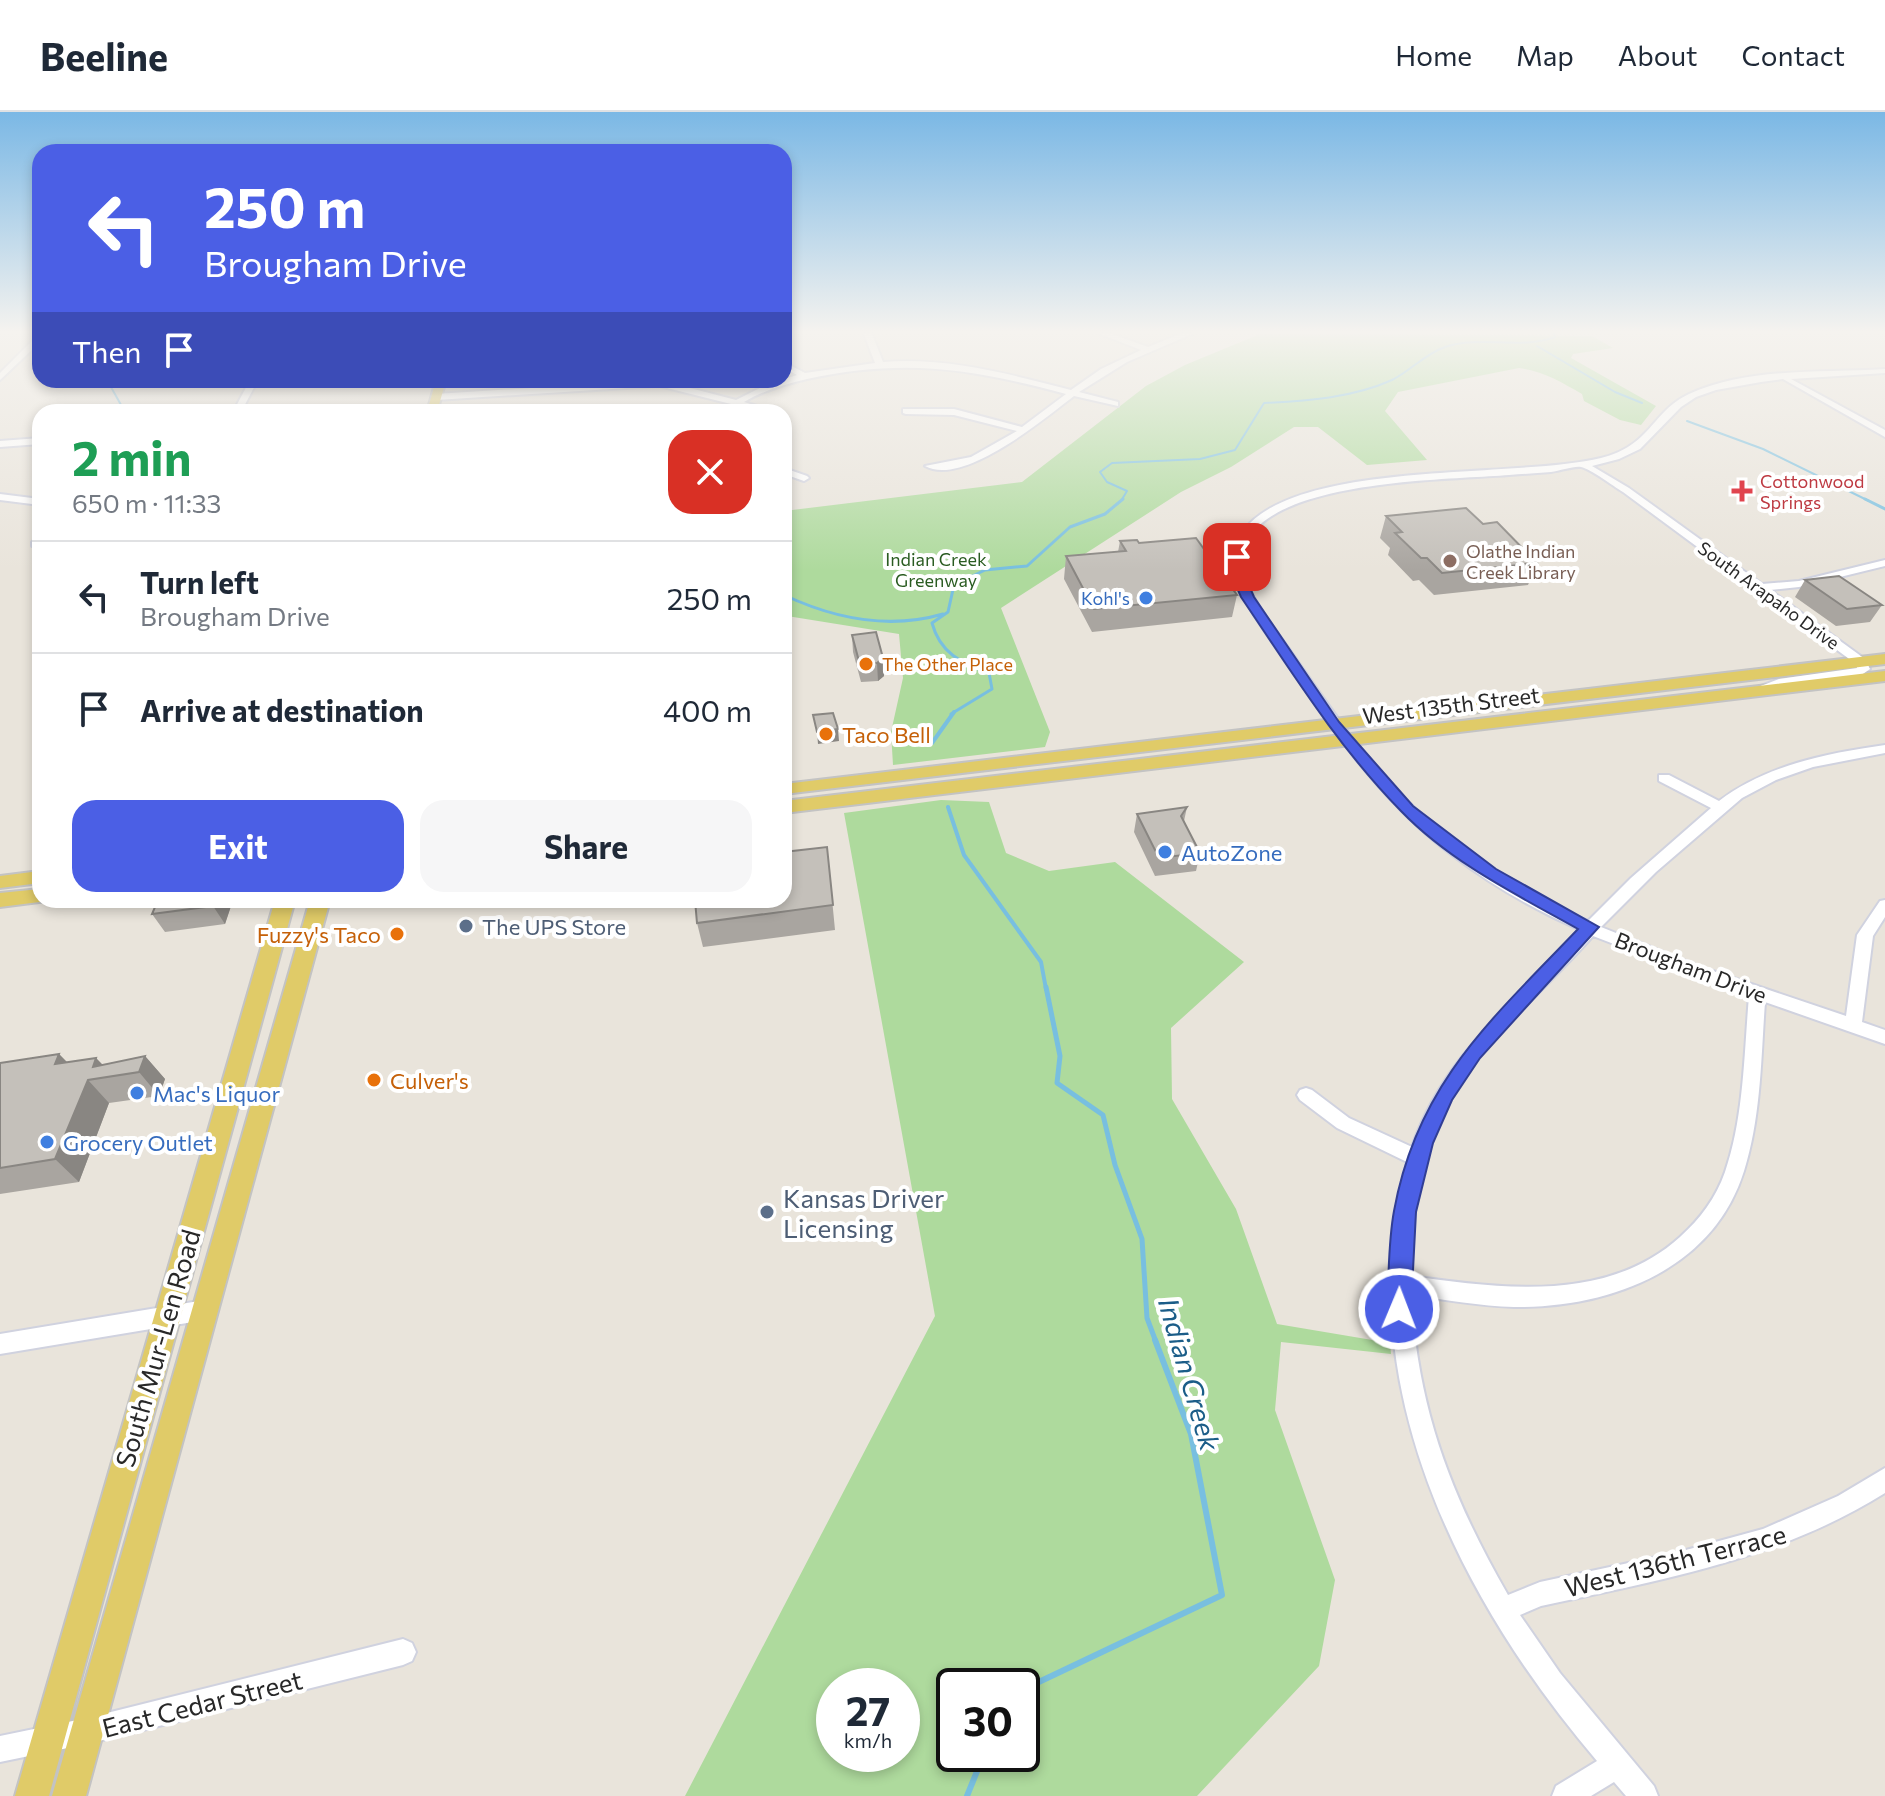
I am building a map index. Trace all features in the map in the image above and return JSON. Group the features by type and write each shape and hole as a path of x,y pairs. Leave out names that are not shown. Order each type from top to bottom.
{"main road":[{"name":"West 135th Street","path":"792,788 1885,659"},
{"name":"West 135th Street","path":"792,806 1885,676"},
{"path":"0,882 32,878"},
{"path":"0,900 32,897"},
{"name":"South Mur-Len Road","path":"32,1796 283,908"},
{"name":"South Mur-Len Road","path":"69,1796 318,908"}],"street":[{"path":"956,413 1021,429"},
{"path":"930,466 952,467 974,460 1044,413"},
{"name":"Brougham Drive","path":"1667,413 1639,446 1584,465 1353,487 1303,497 1259,520 1239,547 1237,574 1247,597 1334,725 1408,809 1449,844 1525,894 1590,927 1885,1037"},
{"path":"1846,413 1885,434"},
{"path":"0,444 32,442"},
{"name":"South Arapaho Drive","path":"1584,465 1626,490 1861,662 1864,669 1856,673 1779,683 1762,690"},
{"path":"792,474 804,478"},
{"path":"0,497 32,501"},
{"path":"1759,588 1799,584 1885,563"},
{"path":"1644,1796 1548,1680 1504,1610 1473,1559 1440,1488 1419,1429 1403,1361 1399,1284 1405,1212 1417,1158 1444,1096 1473,1052 1590,927 1721,808 1736,795 1800,767 1843,754 1885,749"},
{"path":"1664,778 1721,808"},
{"path":"1853,1025 1865,935 1885,905"},
{"path":"1399,1284 1523,1297 1580,1293 1629,1279 1671,1258 1689,1244 1717,1211 1735,1170 1758,992"},
{"path":"1306,1095 1343,1123 1417,1158"},
{"path":"0,1344 205,1310"},
{"name":"West 136th Terrace","path":"1504,1610 1540,1594 1778,1538 1847,1507 1885,1480"},
{"name":"East Cedar Street","path":"0,1749 46,1741 403,1652"},
{"path":"1566,1796 1616,1765"}],"green space":[{"name":"Indian Creek Greenway","path":"1112,413 1386,413 1427,460 1367,465 1318,427 1294,427 1231,467 1181,492 1001,608 1050,732 1045,747 893,765 891,732 903,678 899,634 792,617 792,510 1022,482"},
{"name":"Indian Creek Greenway","path":"1606,413 1651,413 1641,425"},
{"path":"941,800 989,802 1006,853 1049,871 1115,862 1244,962 1171,1028 1172,1099 1236,1209 1277,1324 1390,1343 1391,1354 1281,1342 1275,1410 1335,1580 1319,1666 1197,1796 685,1796 935,1316 844,813"}],"building":[{"path":"1466,508 1483,524 1497,522 1537,563 1442,573 1395,533 1402,532 1386,516"},
{"path":"1196,538 1237,595 1094,609 1066,556 1126,551 1120,541 1137,540 1139,543"},
{"path":"1839,576 1882,605 1847,609 1805,580"},
{"path":"876,632 883,658 877,663 860,665 852,635"},
{"path":"833,713 838,729 817,732 813,715"},
{"path":"1187,807 1181,816 1200,853 1159,858 1137,814"},
{"path":"827,847 833,905 697,923 696,908 792,908 792,851"},
{"path":"155,908 198,908 152,914"},
{"path":"59,1054 55,1064 96,1058 93,1067 145,1056 139,1072 88,1080 55,1159 0,1168 0,1063"}],"waterway":[{"name":"Indian Creek","path":"1121,500 1127,491 1107,482 1100,472 1112,463 1200,459 1235,450 1258,413"},
{"path":"1687,421 1763,449 1869,501"},
{"path":"1865,499 1869,501"},
{"name":"Indian Creek","path":"954,712 992,689 989,673 953,656 940,642 932,623 948,612 954,585 985,570 1027,566 1070,527 1105,514 1121,500"},
{"path":"1869,501 1885,509"},
{"path":"792,598 862,620 902,621 943,614"},
{"name":"Indian Creek","path":"932,743 954,712"},
{"name":"Indian Creek","path":"948,807 964,855 1041,962 1046,989"},
{"name":"Indian Creek","path":"1046,987 1060,1056 1057,1083 1103,1115 1115,1165 1142,1239 1147,1318 1156,1342"},
{"name":"Indian Creek","path":"1040,1681 1222,1595 1191,1434 1155,1340"},
{"name":"Indian Creek","path":"967,1796 977,1772"}],"place":[{"name":"Cottonwood Springs","path":"1742,491"},
{"name":"Olathe Indian Creek Library","path":"1450,561"},
{"name":"Kohl's","path":"1146,598"},
{"name":"The Other Place","path":"866,664"},
{"name":"Taco Bell","path":"826,734"},
{"name":"AutoZone","path":"1165,852"},
{"name":"The UPS Store","path":"466,926"},
{"name":"Fuzzy's Taco","path":"397,934"},
{"name":"Culver's","path":"374,1080"},
{"name":"Mac's Liquor","path":"137,1093"},
{"name":"Grocery Outlet","path":"47,1142"},
{"name":"Kansas Driver Licensing","path":"767,1212"}],"route":[{"path":"1237,557 1237,574 1247,597 1334,725 1383,783 1449,844 1490,873 1590,927 1473,1052 1444,1096 1422,1143 1405,1212 1400,1248 1399,1309"}]}
